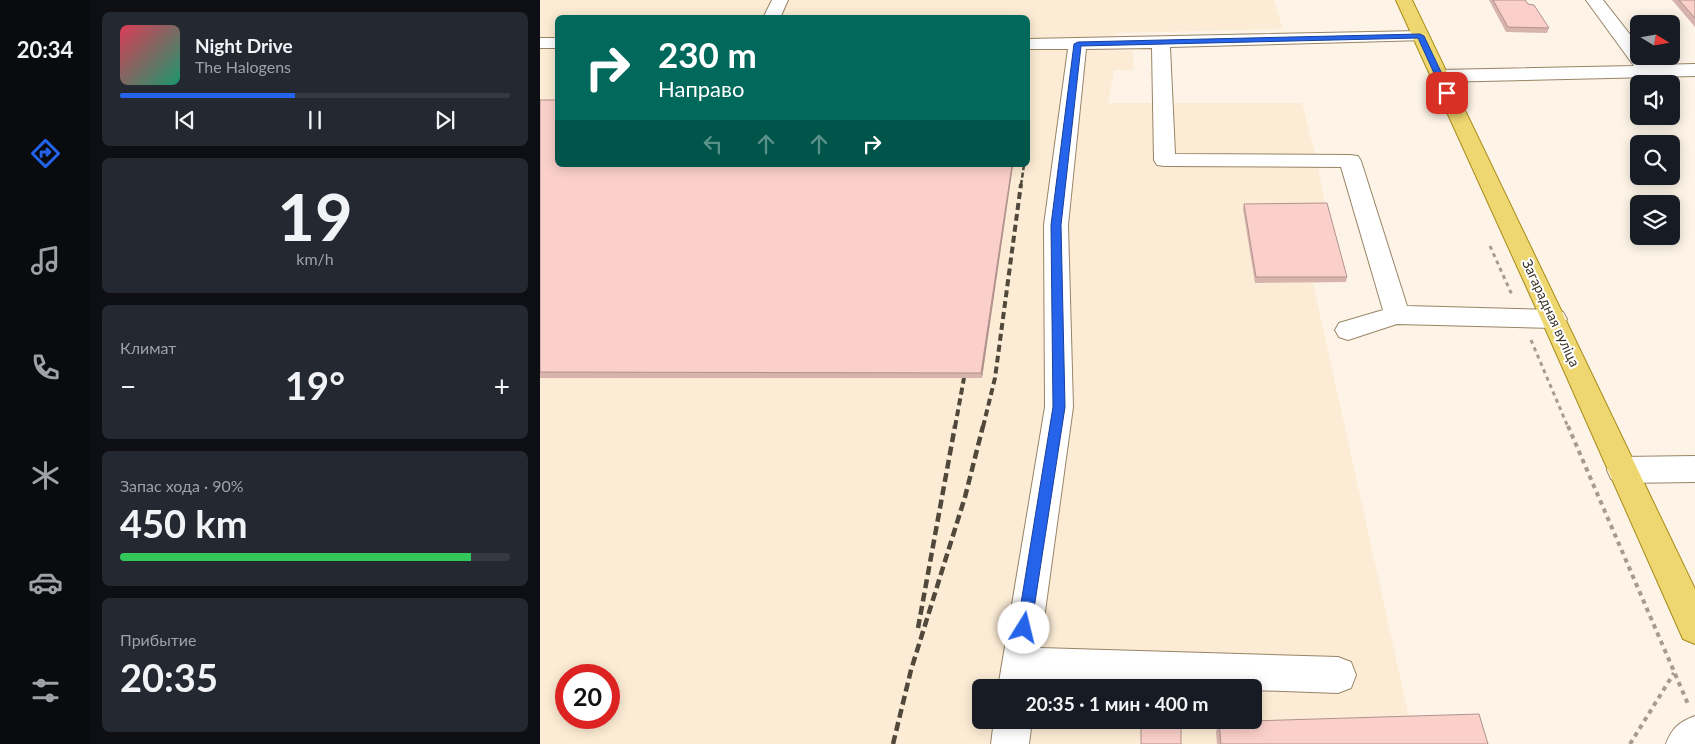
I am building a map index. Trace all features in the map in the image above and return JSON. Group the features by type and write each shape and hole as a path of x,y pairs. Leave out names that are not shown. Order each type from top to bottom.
{"main road":[{"name":"Загарадная вуліца","path":"1404,0 1554,319 1695,627"}],"street":[{"path":"772,15 780,0"},
{"path":"1594,0 1648,71"},
{"path":"1030,44 1420,36"},
{"path":"1160,41 1165,160 1350,161 1396,315"},
{"path":"540,42 555,43"},
{"path":"1078,44 1056,225 1059,407 1017,676 1338,676"},
{"path":"1439,76 1695,70"},
{"path":"1348,330 1396,315 1554,319"},
{"path":"1622,470 1695,469"},
{"path":"1010,744 1012,729"}],"path":[{"path":"1486,237 1674,673 1690,730"},
{"path":"1630,744 1674,673"}],"shaded area":[{"path":"540,0 1274,0 1283,29 1116,33 1117,51 1133,51 1134,70 1114,70 1108,103 1302,103 1317,161 1326,209 1346,282 1313,283 1411,726 1474,744 540,744"}],"building":[{"path":"1493,0 1525,0 1528,4 1534,5 1549,28 1508,27"},
{"path":"1679,0 1695,0 1695,18"},
{"path":"540,100 555,100 555,167 1012,167 981,373 540,372"},
{"path":"1327,203 1347,277 1256,277 1244,204"},
{"path":"1479,714 1488,744 1221,744 1220,729 1262,729 1262,721"},
{"path":"1141,729 1181,729 1181,744 1141,744"}],"railway":[{"path":"1021,185 1024,167"},
{"path":"983,427 995,378 1021,184"},
{"path":"955,427 964,378"},
{"path":"918,628 955,426"},
{"path":"893,744 911,670 965,497 983,426"}],"route":[{"path":"1024,628 1059,407 1056,225 1078,44 1420,36 1447,93"}]}
